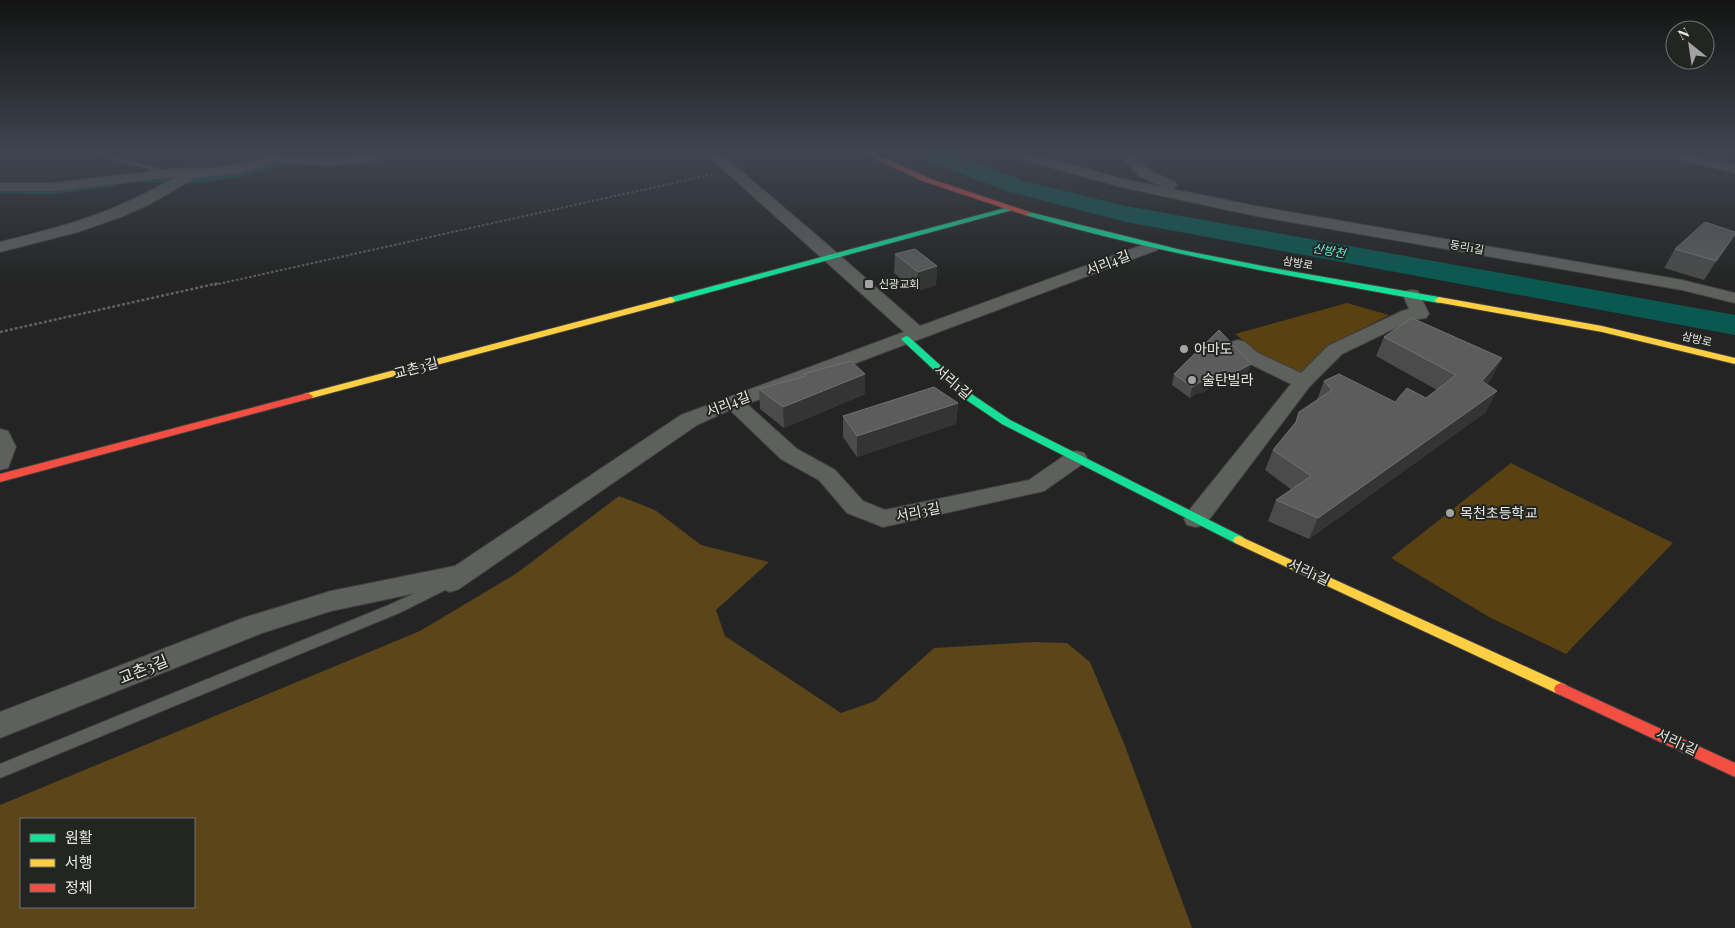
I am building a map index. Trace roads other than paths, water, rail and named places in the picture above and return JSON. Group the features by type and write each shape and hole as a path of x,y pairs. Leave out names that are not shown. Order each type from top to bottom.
{"street":[{"path":"0,247 100,220 140,204 152,196"},
{"name":"서리1길","path":"762,196 832,257 969,397 1006,422 1196,519 1735,770"},
{"name":"삼방로","path":"974,196 1012,209 1151,247 1221,262 1602,329 1735,361"},
{"name":"동리1길","path":"1185,196 1256,211 1682,285 1735,298"},
{"name":"동리1길","path":"1192,196 1198,199"},
{"path":"832,257 1012,209"},
{"name":"서리4길","path":"456,578 689,420 1151,247"},
{"name":"교촌3길","path":"0,478 832,257"},
{"path":"1196,519 1304,382 1335,350 1408,315 1420,314 1412,295"},
{"path":"1241,355 1304,382"},
{"name":"서리3길","path":"733,402 789,454 827,475 855,507 883,519 1036,486 1076,458"},
{"path":"0,436 5,447 0,463"},
{"name":"교촌3길","path":"0,725 253,625 331,601 456,578"}],"lane":[{"path":"0,771 394,610 456,578"}],"waterway":[{"name":"산방천","path":"1056,196 1126,214 1735,325"}],"place":[{"name":"신광교회","path":"869,284"},
{"name":"아마도","path":"1184,349"},
{"name":"술탄빌라","path":"1192,380"},
{"name":"목천초등학교","path":"1450,513"}]}
